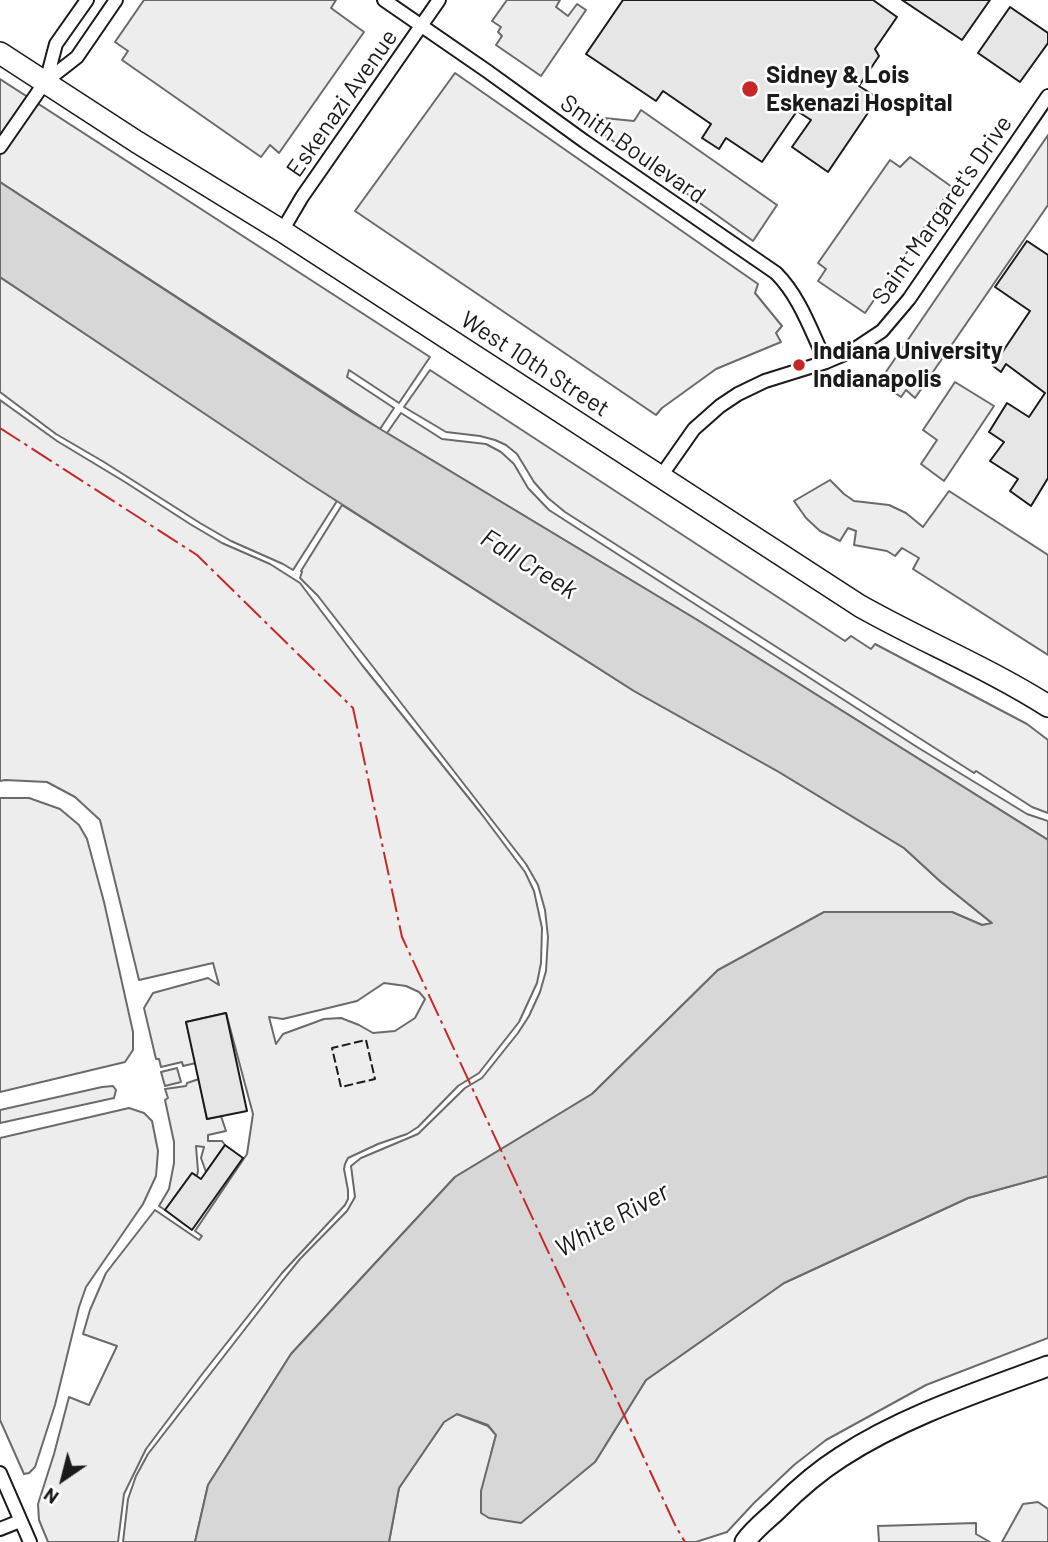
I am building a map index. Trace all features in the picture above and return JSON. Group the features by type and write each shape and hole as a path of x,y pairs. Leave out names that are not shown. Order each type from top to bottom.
{"main road":[{"name":"West 10th Street","path":"0,53 137,142 282,231 860,606 1000,678 1048,706"},
{"path":"745,1542 807,1482 863,1443 946,1405 1048,1366"}],"street":[{"path":"46,82 57,44 86,0"},
{"path":"0,147 46,82 77,57 116,0"},
{"name":"Smith Boulevard","path":"384,0 776,273 795,296 826,362"},
{"name":"Eskenazi Avenue","path":"282,231 302,197 439,0"},
{"name":"Saint Margaret's Drive","path":"661,476 694,429 738,394 765,381 852,351 882,331 909,299 1048,96"},
{"path":"0,1473 30,1542"},
{"path":"0,1530 20,1521"}],"shaded area":[{"path":"144,0 336,0 331,8 364,32 279,153 270,145 261,157 122,60 128,51 115,42"},
{"path":"507,0 560,0 556,7 568,16 577,4 586,10 541,76 496,45 502,36 498,32 501,27 492,21"},
{"path":"455,73 758,284 755,293 782,326 776,333 781,342 716,369 656,415 355,211"},
{"path":"0,79 430,357 399,403 349,370 347,377 394,408 380,429 0,182"},
{"path":"641,110 777,205 753,241 595,128 604,118 634,121"},
{"path":"1048,135 1048,205 915,398 906,390 901,397 879,382"},
{"path":"910,157 952,187 865,313 818,281 826,269 818,263 890,160 900,167"},
{"path":"0,277 337,501 293,570 200,523 56,434 0,392"},
{"path":"430,370 845,641 851,636 871,649 875,644 1027,724 1048,740 1048,813 1032,807 976,771 974,773 565,512 548,498 534,482 517,454 506,445 480,436 446,432 404,407"},
{"path":"955,382 994,406 944,481 921,464 937,440 923,430"},
{"path":"0,400 57,441 190,524 222,543 270,564 300,583 525,872 534,891 542,928 541,963 537,983 519,1022 479,1073 458,1086 418,1127 348,1158 344,1169 348,1190 345,1205 282,1273 146,1449 124,1494 118,1542 48,1542 39,1520 38,1504 69,1397 89,1405 117,1346 83,1334 90,1310 106,1273 155,1210 199,1240 202,1236 195,1231 247,1154 253,1114 226,1013 186,1022 196,1063 183,1066 182,1062 161,1067 159,1059 156,1059 144,1008 153,993 208,978 219,985 213,963 139,980 100,820 75,797 47,782 0,781","holes":["384,983 406,986 419,992 425,999 415,1018 395,1031 373,1033 341,1018 324,1019 283,1034 276,1044 269,1017 283,1019 357,1001"]},
{"path":"401,413 442,439 486,444 501,452 514,464 528,488 549,510 917,747 1027,814 1048,821 1048,840 699,621 387,433"},
{"path":"830,480 854,501 889,505 906,513 923,527 949,491 1048,555 1048,655 913,569 919,558 902,548 895,556 887,551 854,545 856,531 848,528 840,541 820,531 794,501"},
{"path":"342,505 634,691 779,772 904,848 993,924 982,925 952,912 718,970 592,1094 455,1177 291,1354 208,1485 195,1542 123,1542 128,1499 148,1454 300,1259 347,1211 355,1197 351,1166 361,1158 418,1134 465,1088 482,1078 529,1016 546,971 548,937 545,910 538,885 526,864 318,596 300,578 301,571"},
{"path":"0,798 29,798 60,809 79,825 87,839 133,1032 133,1050 125,1062 0,1092"},
{"path":"177,1068 181,1082 165,1086 161,1072"},
{"path":"199,1079 207,1119 221,1116 226,1131 208,1135 208,1141 222,1141 225,1145 206,1172 201,1158 204,1147 196,1146 197,1176 192,1173 165,1210 159,1206 169,1189 174,1163 174,1142 165,1089 186,1086 187,1083"},
{"path":"113,1086 116,1090 114,1098 0,1123 0,1110"},
{"path":"129,1108 144,1113 152,1121 158,1151 156,1176 143,1204 86,1287 55,1405 35,1467 24,1474 0,1420 0,1138"},
{"path":"1048,1176 1048,1338 926,1385 826,1440 794,1465 727,1532 696,1542 389,1542 399,1488 444,1422 457,1414 488,1426 496,1435 491,1454 595,1462 646,1380 784,1283 968,1198"},
{"path":"1038,1502 1048,1509 1048,1542 1002,1542 1023,1504"},
{"path":"976,1523 976,1534 990,1542 879,1542 878,1526"}],"water":[{"path":"0,182 352,412 699,621 1048,840 1048,1176 968,1198 784,1283 646,1380 595,1462 521,1523 489,1518 481,1513 481,1491 496,1435 488,1425 457,1414 444,1422 399,1488 389,1542 195,1542 208,1485 291,1354 455,1177 592,1094 718,970 824,912 952,912 982,925 992,923 904,848 779,772 634,691 307,482 0,277"}],"building":[{"name":"Sidney & Lois Eskenazi Hospital","path":"623,0 873,0 897,17 875,49 879,56 859,86 878,98 828,172 792,147 811,120 797,111 762,162 726,138 719,149 702,138 711,124 663,91 656,101 586,54"},
{"path":"902,0 990,0 962,40"},
{"path":"1010,7 1048,33 1048,43 1020,82 978,53"},
{"path":"1027,241 1048,255 1048,478 1031,506 1010,491 1018,479 990,461 1004,442 989,432 1007,403 1029,417 1045,393 1006,364 1001,372 993,366 1030,311 995,287"},
{"path":"226,1013 247,1111 207,1119 186,1022"},
{"path":"225,1145 243,1158 192,1230 165,1210 192,1173 201,1179"}],"fence":[{"path":"366,1040 375,1079 341,1087 332,1048 366,1040"}],"power":[{"path":"0,428 197,555 353,708 402,937 685,1542"}],"place":[{"name":"Sidney & Lois Eskenazi Hospital","path":"750,89"},
{"name":"Indiana University Indianapolis","path":"799,365"}],"water label":[{"name":"Fall Creek","path":"529,564"},
{"name":"White River","path":"612,1220"}]}
